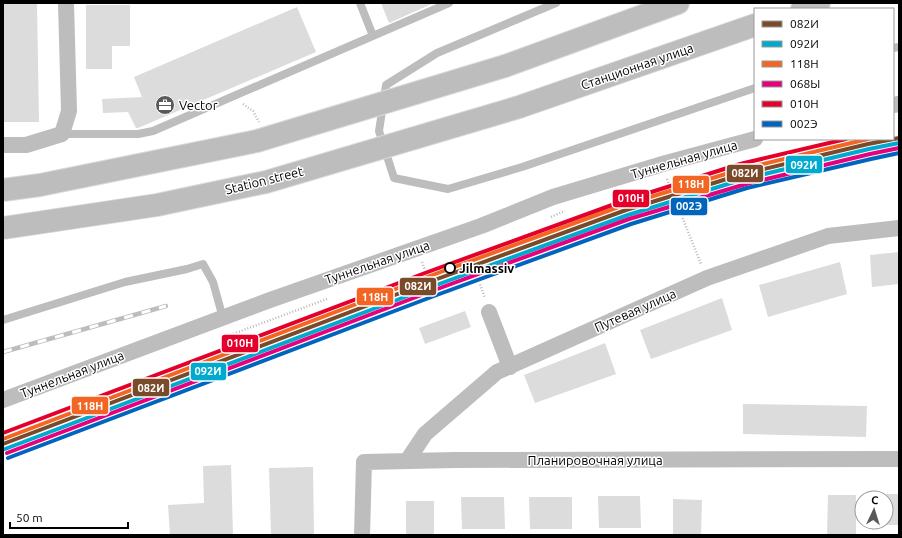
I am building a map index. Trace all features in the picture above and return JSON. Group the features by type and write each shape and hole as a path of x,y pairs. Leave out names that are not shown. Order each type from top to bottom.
{"main road":[{"path":"3,190 40,185 257,141 506,66 678,3"},
{"path":"805,8 819,3"},
{"name":"Station street","path":"3,228 157,205 266,182 519,108 754,25"}],"street":[{"path":"3,145 26,145 62,134 69,111 66,3"},
{"name":"Туннельная улица","path":"3,400 223,318 420,255 481,226 553,197 666,163 754,139"},
{"name":"Путевая улица","path":"407,461 425,434 496,372 707,278 828,236 899,228"},
{"path":"489,312 510,367"},
{"name":"Планировочная улица","path":"362,535 364,462 899,459"}],"lane":[{"path":"360,3 373,36"},
{"path":"62,134 138,134 154,131 449,3"},
{"path":"556,3 437,53 386,85 379,131 394,178 448,189 522,167 754,88"},
{"path":"3,320 125,282 203,264 213,282 223,318"}],"path":[{"path":"253,111 259,123"},
{"path":"666,175 707,278"},
{"path":"201,376 604,230 678,205"},
{"path":"549,217 571,209"},
{"path":"415,266 420,255"},
{"path":"420,255 433,292"},
{"path":"477,276 489,312"},
{"path":"222,338 334,296"}],"building":[{"path":"3,3 37,3 39,122 3,122"},
{"path":"381,3 434,3 389,23"},
{"path":"86,5 130,5 130,46 112,46 112,69 86,69"},
{"path":"297,7 316,52 138,128 136,128 128,112 103,113 102,99 142,97 134,77"},
{"path":"899,252 899,284 872,287 870,255"},
{"path":"840,262 847,294 768,317 759,285"},
{"path":"722,298 732,330 651,359 640,330"},
{"path":"465,311 471,327 425,344 419,328"},
{"path":"605,343 616,374 535,403 524,375"},
{"path":"743,404 867,406 866,437 743,434"},
{"path":"231,465 233,535 170,535 168,505 204,503 203,466"},
{"path":"313,467 314,535 271,535 269,468"},
{"path":"894,494 899,494 899,525 894,525"},
{"path":"828,495 854,495 854,530 856,530 856,535 827,535"},
{"path":"598,496 640,496 641,528 599,528"},
{"path":"461,497 504,497 505,529 462,529"},
{"path":"529,497 572,497 572,529 530,529"},
{"path":"673,499 702,500 701,535 673,535"},
{"path":"406,501 434,501 434,535 406,535"}],"railway":[{"path":"3,352 166,306"}],"transit line":[{"name":"082И","path":"894,139 899,138"},
{"name":"010Н","path":"3,433 425,273 623,201 740,164 842,140"},
{"name":"118Н","path":"3,439 427,277 624,205 742,169 864,140"},
{"name":"082И","path":"3,444 429,282 626,210 743,174 889,140"},
{"name":"092И","path":"5,449 431,287 628,215 744,179 899,143"},
{"name":"068Ы","path":"7,453 432,291 629,219 746,184 899,148"},
{"name":"002Э","path":"8,458 434,296 631,224 747,188 899,153"}],"place":[{"name":"Vector","path":"165,105"},
{"name":"Jilmassiv","path":"450,268"}]}
